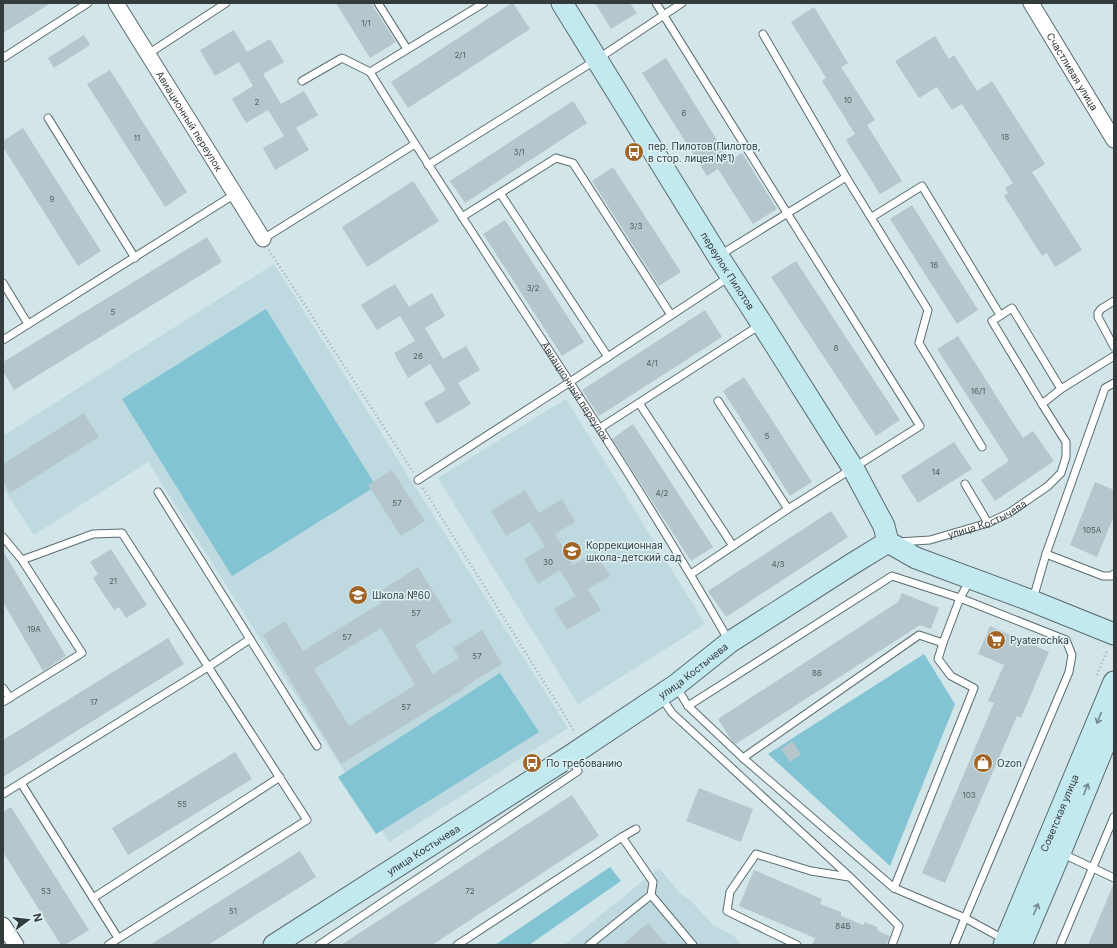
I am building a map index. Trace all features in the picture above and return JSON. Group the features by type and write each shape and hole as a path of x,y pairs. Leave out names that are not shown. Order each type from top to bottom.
{"main road":[{"name":"переулок Пилотов","path":"562,3 718,256 853,468 884,526 888,542"},
{"path":"888,542 916,558 1032,601 1114,634"},
{"name":"улица Костычева","path":"274,945 577,751 668,690 730,642 888,542"},
{"name":"Советская улица","path":"1053,850 1114,682"},
{"name":"Советская улица","path":"1010,944 1114,721"}],"street":[{"name":"Авиационный переулок","path":"116,3 263,239"},
{"name":"Счастливая улица","path":"1031,3 1114,140"},
{"path":"3,925 16,945"}],"lane":[{"path":"3,58 88,3"},
{"path":"148,54 226,3"},
{"path":"378,3 407,49"},
{"path":"302,81 342,58 370,72 484,3"},
{"path":"656,3 920,426 788,509 691,574"},
{"path":"428,165 596,60 682,3"},
{"path":"763,34 846,177 928,310 919,343 982,447"},
{"name":"Авиационный переулок","path":"370,72 462,218 600,428 691,574 730,642"},
{"path":"48,118 135,258"},
{"path":"263,239 415,144"},
{"path":"462,218 556,158 573,163 671,315"},
{"path":"718,256 846,177"},
{"path":"872,217 922,186 1000,315 1012,308 1061,389"},
{"path":"500,193 608,357"},
{"path":"3,340 235,194"},
{"path":"418,480 731,276"},
{"path":"3,283 28,324"},
{"path":"1114,301 1098,312 1098,317 1114,347"},
{"name":"улица Костычева","path":"888,542 930,540 988,523 1009,513 1042,491 1061,473 1066,457 1066,442 992,321 1000,315"},
{"path":"600,428 762,324"},
{"path":"1042,404 1061,389 1114,356"},
{"path":"1032,601 1046,554 1105,388 1114,383"},
{"path":"718,401 788,509"},
{"path":"639,403 733,546"},
{"path":"965,484 988,523"},
{"path":"158,492 317,746"},
{"path":"22,560 93,534 122,533 307,820 108,945"},
{"path":"3,538 22,560 82,653 3,702"},
{"path":"1046,554 1102,576 1111,576 1114,574"},
{"path":"688,706 892,576 960,598 1066,640 1072,655 1069,672 954,945"},
{"path":"894,888 974,688 951,676 938,658 960,598 971,578"},
{"path":"743,758 919,635 943,643"},
{"path":"3,794 208,667 250,639"},
{"path":"3,688 10,698"},
{"path":"668,690 688,706 743,758 894,888 965,918 1010,944"},
{"path":"668,690 672,713 850,877 899,926 892,945"},
{"path":"319,945 578,771 577,751"},
{"path":"93,898 280,778"},
{"path":"21,783 118,938"},
{"path":"1060,945 1114,817"},
{"path":"458,945 636,829"},
{"path":"589,945 651,895 653,882 622,837"},
{"path":"1053,850 1114,878"},
{"path":"797,945 727,911 730,892 756,854 811,871 850,877"},
{"path":"651,895 693,945"}],"path":[{"path":"263,239 418,480 577,751"}],"shaded area":[{"name":"Школа №60","path":"274,264 568,728 389,842 148,462 34,535 3,487 3,436"},
{"path":"266,309 376,486 232,576 122,399"},
{"name":"Коррекционная школа-детский сад","path":"566,399 705,624 578,704 438,478"},
{"path":"924,654 955,704 890,866 768,754"},
{"path":"500,673 539,732 376,834 338,777"},
{"path":"610,867 621,881 529,945 495,945"},
{"path":"659,868 680,893 691,901 714,926 734,936 741,945 564,945"}],"building":[{"path":"3,3 51,3 3,33"},
{"path":"336,3 371,3 396,42 370,58"},
{"path":"512,3 530,29 408,108 391,82"},
{"path":"595,3 630,3 637,13 611,29"},
{"path":"814,7 848,63 841,67 875,120 867,125 902,181 880,194 846,140 855,134 822,81 826,78 791,22"},
{"path":"234,30 247,52 270,39 284,62 263,74 281,104 304,91 318,115 296,128 309,150 275,170 263,148 284,136 268,110 246,123 232,99 253,86 239,62 215,76 200,50"},
{"path":"84,35 90,45 54,68 48,58"},
{"path":"935,36 949,59 954,55 977,91 992,81 1045,164 1032,172 1082,250 1055,267 1047,253 1042,256 1004,196 1008,193 1005,188 1013,183 962,104 952,110 937,87 919,98 895,61"},
{"path":"666,58 730,161 742,153 777,209 753,224 718,169 707,176 642,73"},
{"path":"110,70 187,192 165,207 87,84"},
{"path":"573,101 587,123 465,203 450,181"},
{"path":"23,128 101,251 78,266 3,147 3,141"},
{"path":"613,167 681,272 659,286 592,181"},
{"path":"413,181 439,221 367,267 342,227"},
{"path":"912,205 978,310 957,324 890,219"},
{"path":"505,220 584,342 562,356 483,234"},
{"path":"207,237 222,262 14,390 3,371 3,362"},
{"path":"796,261 900,420 876,436 771,277"},
{"path":"395,284 409,307 432,293 445,316 425,328 443,359 466,346 480,370 458,383 471,404 437,424 424,403 446,390 430,364 408,378 394,353 415,341 400,316 377,330 361,305"},
{"path":"705,310 722,337 599,416 582,390"},
{"path":"958,336 1023,438 1033,431 1054,461 995,501 981,480 1009,461 937,349"},
{"path":"744,377 812,482 790,496 723,391"},
{"path":"84,413 99,437 10,493 3,481 3,464"},
{"path":"633,424 713,547 691,561 612,439"},
{"path":"954,442 972,469 918,503 901,476"},
{"path":"392,470 425,521 401,536 368,485"},
{"path":"1095,482 1114,490 1114,516 1097,557 1070,545"},
{"path":"525,490 539,513 562,499 575,522 555,534 573,565 595,552 610,576 588,589 601,610 567,630 554,609 576,596 560,570 538,584 524,559 545,547 530,522 506,536 491,511"},
{"path":"831,511 848,537 726,617 708,591"},
{"path":"111,549 147,605 126,618 119,607 114,610 93,578 98,574 90,562"},
{"path":"3,551 66,656 43,671 3,602"},
{"path":"418,567 452,622 415,645 433,674 459,658 453,648 482,630 502,664 341,764 263,635 285,621 303,651 381,603 375,594","holes":["381,628 415,685 349,726 314,669"]},
{"path":"902,593 939,608 931,629 920,625 736,744 732,741 718,719 898,602"},
{"path":"990,626 1049,652 1021,718 1017,716 945,883 922,873 994,703 988,701 1004,665 978,654"},
{"path":"168,638 184,664 3,777 3,740"},
{"path":"792,741 801,754 790,762 781,749"},
{"path":"235,752 252,779 128,855 112,828"},
{"path":"699,788 753,809 741,842 686,821"},
{"path":"572,795 599,836 432,945 341,945"},
{"path":"11,807 89,930 65,945 61,945 3,852 3,812"},
{"path":"300,851 316,877 208,945 150,945"},
{"path":"754,870 822,899 820,904 841,912 841,916 863,925 865,922 877,927 878,931 890,936 886,945 812,945 815,938 739,906"},
{"path":"1114,883 1114,945 1088,945"},
{"path":"648,923 667,945 622,945"}],"place":[{"name":"пер. Пилотов(Пилотов, в стор. лицея №1)","path":"634,152"},
{"name":"Коррекционная школа-детский сад","path":"572,551"},
{"name":"Школа №60","path":"358,595"},
{"name":"Pyaterochka","path":"996,640"},
{"name":"По требованию","path":"532,763"},
{"name":"Ozon","path":"983,763"}]}
